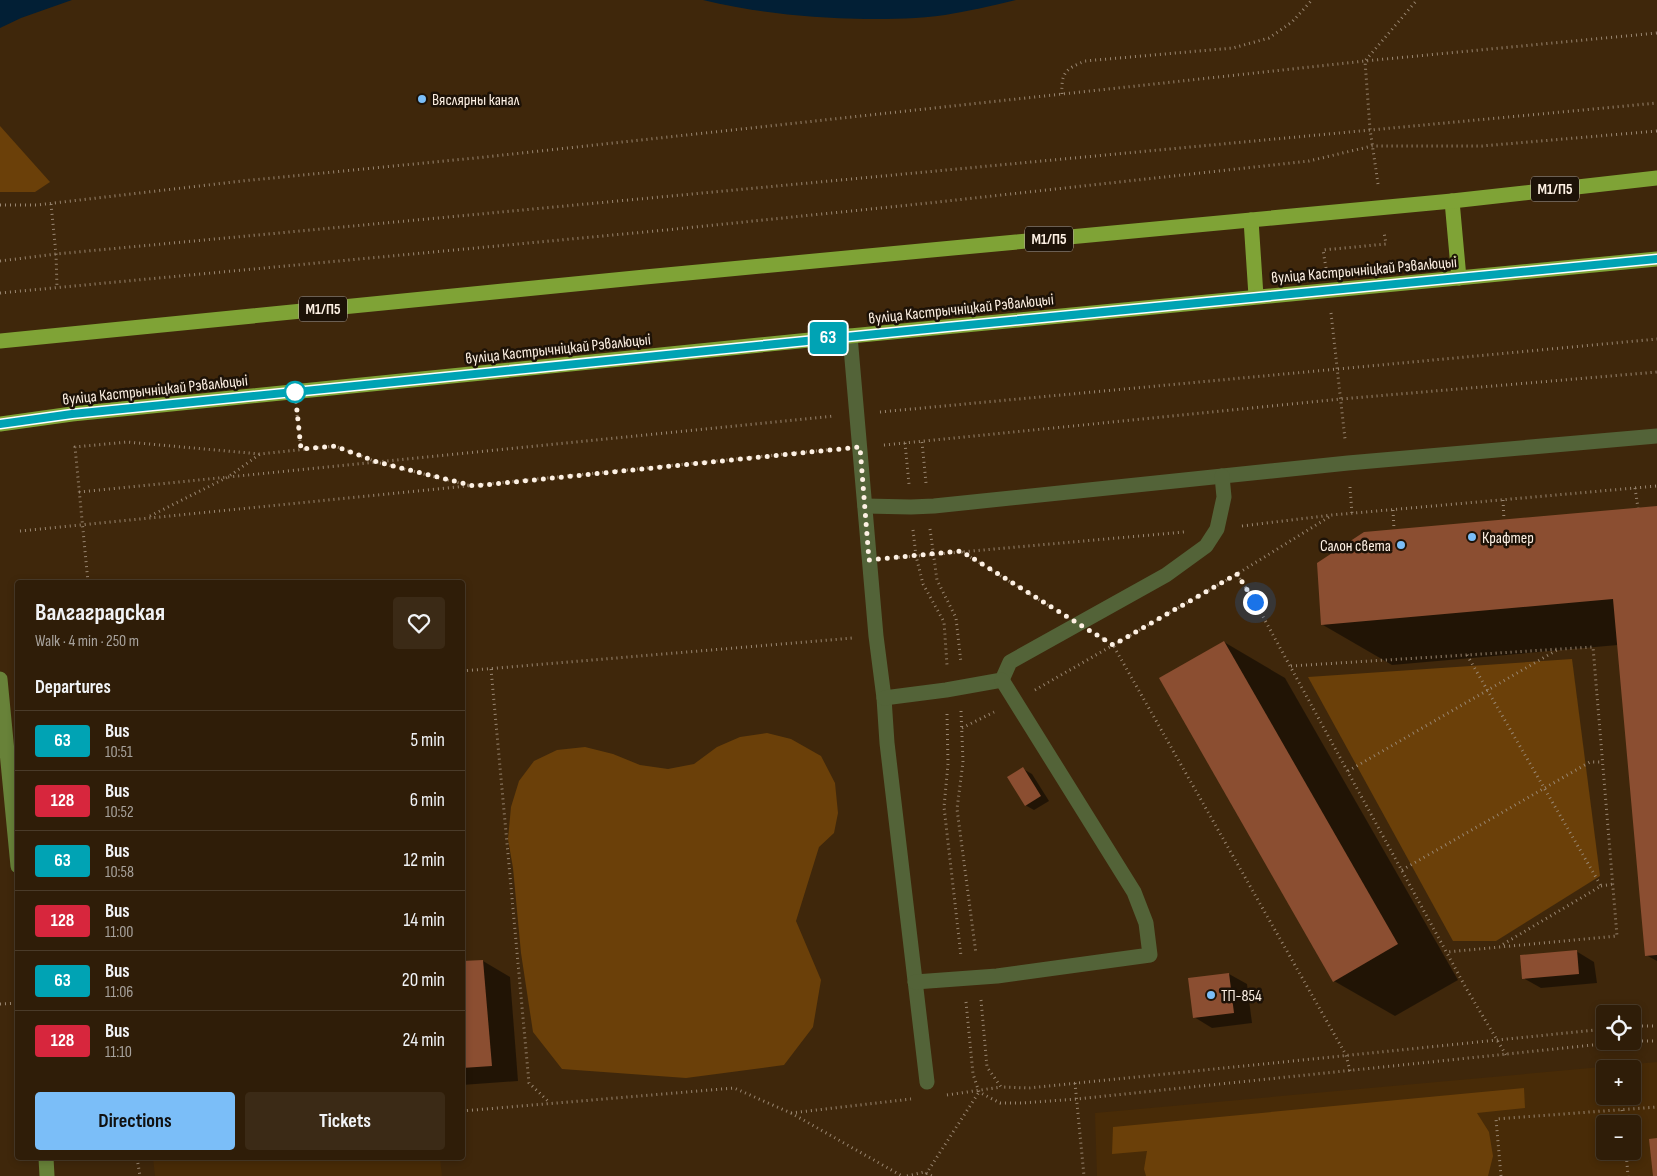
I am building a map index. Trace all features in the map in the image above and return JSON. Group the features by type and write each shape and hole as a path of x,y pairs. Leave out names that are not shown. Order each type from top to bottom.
{"highway":[{"name":"М1/П5","path":"0,341 646,277 1452,201 1657,178"},
{"path":"1452,201 1460,278"},
{"path":"1251,220 1256,296"},
{"name":"вуліца Кастрычніцкай Рэвалюцыі","path":"0,424 72,414 850,336 1657,259"}],"main road":[{"path":"0,679 15,835"},
{"path":"46,1160 47,1176"}],"lane":[{"path":"850,336 887,743 927,1082"},
{"path":"865,506 934,506 1222,476 1657,436"},
{"path":"1002,680 1010,662 1166,575 1206,546 1216,529 1224,497 1222,476"},
{"path":"884,698 1002,680"},
{"path":"915,982 997,976 1150,955 1146,923 1134,892 1002,680"}],"path":[{"path":"1062,94 1062,80 1068,68 1086,61 1234,48 1268,38 1292,22 1312,0"},
{"path":"1370,129 1365,60 1417,0"},
{"path":"0,205 51,204 242,181 485,158 1365,60 1657,32"},
{"path":"0,261 56,254 1657,103"},
{"path":"0,293 656,231 939,202 1309,161 1372,146 1482,146 1657,131"},
{"path":"51,204 57,287"},
{"path":"20,531 1341,399 1657,372"},
{"path":"295,392 301,449"},
{"path":"88,580 75,447 128,442 260,454 335,446 377,462 474,486"},
{"path":"146,518 228,477 260,454"},
{"path":"869,560 1216,529 1393,510 1657,486"},
{"path":"1635,488 1638,508"},
{"path":"1503,500 1504,520"},
{"path":"1393,510 1394,529"},
{"path":"962,728 1015,702 1237,574 1332,516"},
{"path":"961,551 1113,645 1346,1055 1350,1071"},
{"path":"1237,574 1291,666 1447,952 1506,1055"},
{"path":"465,671 876,636"},
{"path":"1291,666 1593,647 1617,936 1447,952"},
{"path":"1348,771 1559,649"},
{"path":"1468,655 1601,886"},
{"path":"491,669 529,1082 550,1104"},
{"path":"1402,870 1590,762 1602,762"},
{"path":"1498,947 1601,886 1613,884"},
{"path":"0,1004 15,1003"},
{"path":"1641,1026 1657,1026"},
{"path":"1641,1041 1657,1041"},
{"path":"1075,1083 1084,1176"},
{"path":"939,1096 979,1092 1001,1087"},
{"path":"465,1111 734,1088 791,1112 902,1176"},
{"path":"926,1174 979,1092"},
{"path":"791,1112 920,1098"},
{"path":"1501,1176 1496,1119 1657,1107"},
{"path":"1622,1110 1623,1115"},
{"path":"137,1160 140,1176"},
{"path":"1627,1160 1628,1176"},
{"path":"907,1176 924,1172 932,1176"}],"shaded area":[{"path":"0,126 50,182 35,192 0,192"},
{"path":"1572,659 1600,876 1496,941 1453,941 1308,677"},
{"path":"767,733 791,739 821,756 835,783 838,813 834,833 819,847 796,921 821,980 813,1027 784,1065 686,1078 562,1069 533,1032 521,953 513,868 508,839 511,807 519,781 534,761 557,750 585,747 613,754 640,765 668,769 694,764 717,747 740,737"},
{"path":"1657,1062 1657,1176 1097,1176 1095,1113 1596,1068 1596,1105 1641,1105 1641,1063"},
{"path":"1524,1088 1525,1108 1477,1113 1489,1132 1493,1156 1488,1176 1146,1176 1144,1169 1147,1151 1112,1154 1113,1127"},
{"path":"153,1160 440,1160 442,1176 155,1176"}],"water":[{"path":"0,0 72,0 21,18 0,28"},
{"path":"703,0 1016,0 935,16 865,19 783,14"}],"building":[{"path":"1657,506 1657,955 1645,956 1613,599 1321,625 1317,563 1364,532"},
{"path":"1224,641 1398,944 1333,982 1159,678"},
{"path":"1023,767 1041,796 1025,806 1007,777"},
{"path":"1577,950 1579,974 1522,979 1520,955"},
{"path":"483,960 492,1066 465,1068 465,961"},
{"name":"ТП-854","path":"1229,973 1234,1013 1193,1018 1188,978"},
{"path":"1657,1138 1657,1176 1653,1176 1649,1139"}],"bus line":[{"name":"63","path":"0,424 72,414 850,336 1657,259"}],"place":[{"name":"Вяслярны канал","path":"422,99"},
{"name":"Крафтер","path":"1472,537"},
{"name":"Салон света","path":"1401,545"},
{"name":"ТП-854","path":"1211,995"}],"route":[{"path":"295,392 301,449 335,446 377,462 474,486 860,447 869,560 961,551 1113,645 1237,574 1255,602"}]}
